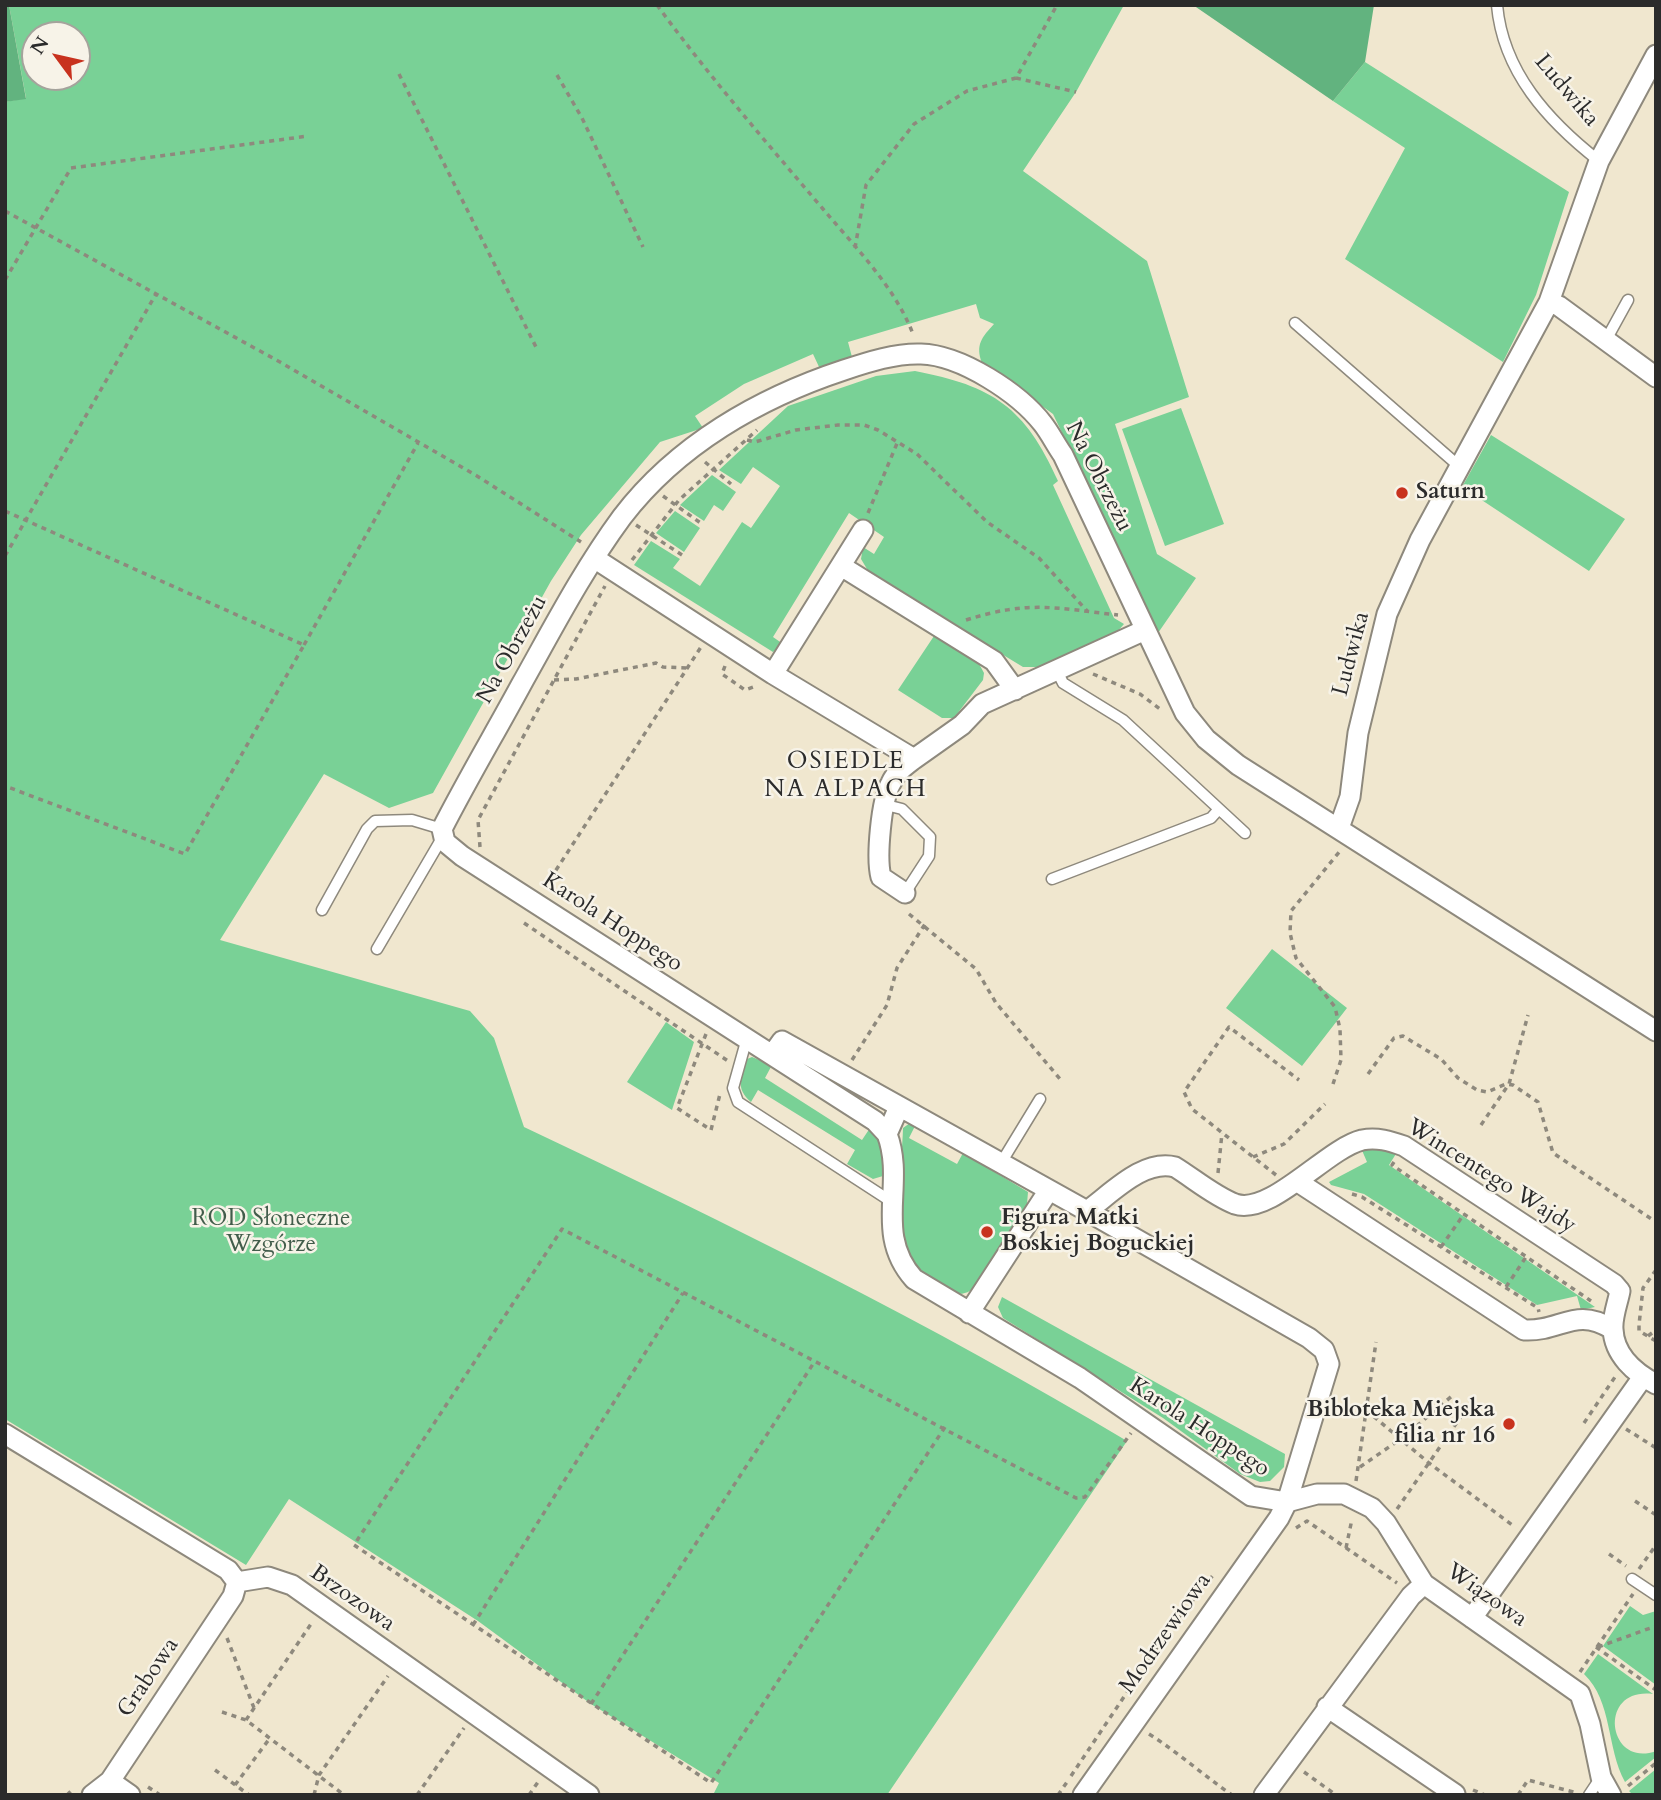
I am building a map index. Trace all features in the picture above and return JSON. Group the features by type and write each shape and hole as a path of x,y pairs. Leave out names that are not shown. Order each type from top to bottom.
{"street":[{"name":"Ludwika","path":"1341,837 1350,797 1358,733 1387,614 1420,540 1549,302 1599,162 1656,55"},
{"path":"1549,302 1656,377"},
{"name":"Na Obrzeżu","path":"445,838 596,556 624,516 651,485 692,448 761,404 807,382 871,361 920,354 939,357 977,372 1025,405 1043,423 1063,455 1139,632 1185,713 1206,740 1341,837"},
{"path":"770,681 863,530"},
{"path":"596,556 709,633 770,681 914,759"},
{"path":"841,566 994,661 1015,690"},
{"path":"905,893 881,877 877,862 888,786 897,773 962,725 982,704 1139,632"},
{"path":"1341,837 1656,1031"},
{"name":"Karola Hoppego","path":"445,838 716,1019 875,1121 887,1134 893,1151 892,1235 904,1268 928,1290 1080,1378 1251,1496 1287,1502 1329,1364 1324,1350 1087,1211"},
{"path":"772,1055 782,1041 1087,1211"},
{"path":"887,1134 899,1107"},
{"name":"Wincentego Wajdy","path":"1087,1211 1150,1166 1163,1164 1175,1167 1235,1204 1255,1204 1294,1184 1316,1164 1362,1140 1383,1139 1404,1146 1614,1284 1620,1290 1617,1308"},
{"path":"1294,1184 1524,1330 1544,1328 1579,1318 1598,1321 1612,1329"},
{"path":"969,1312 1049,1190"},
{"path":"1472,1618 1614,1419 1650,1380 1625,1360 1612,1329 1617,1308"},
{"path":"5,1434 228,1570 237,1582"},
{"path":"1287,1502 1358,1490"},
{"name":"Wiązowa","path":"1358,1490 1386,1523 1424,1584 1580,1694 1590,1724 1601,1777 1618,1792"},
{"name":"Modrzewiowa","path":"1083,1795 1279,1518 1287,1502"},
{"name":"Brzozowa","path":"237,1582 268,1577 292,1585 589,1795"},
{"name":"Grabowa","path":"92,1795 110,1781 233,1596 237,1582"},
{"path":"1264,1795 1410,1596 1424,1584"},
{"path":"1327,1707 1461,1791"},
{"path":"110,1781 130,1795"}],"lane":[{"name":"Ludwika","path":"1497,5 1500,33 1525,86 1575,142 1599,162"},
{"path":"1606,340 1628,300"},
{"path":"1295,323 1460,467"},
{"path":"1057,671 1063,683 1124,720 1245,833"},
{"path":"886,805 902,809 930,837 929,856 905,893"},
{"path":"1052,879 1211,818 1219,809"},
{"path":"322,910 375,821 412,820 445,838 377,949"},
{"path":"747,1038 733,1088 738,1102 892,1202"},
{"path":"1001,1163 1040,1098"},
{"path":"1636,1582 1656,1595"},
{"path":"1586,1795 1601,1777"}],"path":[{"path":"657,5 698,61 855,248 904,312 920,354"},
{"path":"1016,78 1057,5"},
{"path":"399,74 536,347"},
{"path":"557,75 582,118 642,247"},
{"path":"855,248 866,185 914,124 967,92 1016,78 1076,92"},
{"path":"5,280 71,168 308,136"},
{"path":"5,211 37,226 477,476 596,556"},
{"path":"5,556 157,294"},
{"path":"627,566 674,506 767,421"},
{"path":"747,439 755,442 796,430 864,425 898,441 917,454 988,522 1039,558 1088,612"},
{"path":"863,530 898,441"},
{"path":"5,786 185,854 418,443"},
{"path":"692,448 712,471 731,484"},
{"path":"651,485 674,506 702,524"},
{"path":"5,511 304,645"},
{"path":"624,516 682,555"},
{"path":"481,853 478,820 607,583"},
{"path":"1113,604 1118,615 1139,632"},
{"path":"947,632 952,624 1013,607 1042,605 1118,615"},
{"path":"542,892 709,633"},
{"path":"725,660 722,674 745,690 770,681"},
{"path":"1078,662 1082,669 1140,694 1167,713"},
{"path":"554,680 576,679 656,663 663,667 687,668"},
{"path":"1333,1084 1341,1060 1340,1029 1335,1007 1296,958 1290,933 1291,911 1341,837"},
{"path":"909,914 925,923 976,969 996,1003 1060,1079"},
{"path":"524,923 729,1062 726,1073"},
{"path":"849,1064 887,1005 897,968 925,923"},
{"path":"1481,1125 1509,1084 1528,1015"},
{"path":"716,1019 701,1042 677,1108 711,1130 723,1084"},
{"path":"1294,1184 1253,1157 1192,1110 1184,1092 1229,1027 1299,1080"},
{"path":"1368,1074 1394,1038 1403,1036 1441,1059 1458,1078 1477,1090 1487,1092 1509,1084"},
{"path":"1509,1084 1538,1102 1553,1153 1656,1222"},
{"path":"1253,1157 1284,1144 1325,1104"},
{"path":"1216,1192 1222,1133"},
{"path":"1404,1146 1392,1165 1596,1304 1640,1312"},
{"path":"1351,1193 1362,1197 1538,1308 1544,1328"},
{"path":"1441,1247 1464,1214"},
{"path":"945,1427 711,1783 354,1545 562,1229 945,1427 1076,1498 1085,1497 1140,1420"},
{"path":"1506,1287 1526,1256"},
{"path":"1656,1270 1643,1288 1639,1331 1656,1341"},
{"path":"473,1625 683,1293"},
{"path":"1648,1336 1656,1330"},
{"path":"1376,1342 1358,1468 1399,1440 1454,1395"},
{"path":"1580,1430 1625,1360"},
{"path":"592,1703 815,1361"},
{"path":"1389,1507 1394,1514 1471,1402"},
{"path":"1366,1410 1399,1440 1515,1527 1522,1517"},
{"path":"1614,1419 1656,1448"},
{"path":"1346,1548 1358,1490"},
{"path":"1635,1501 1656,1516"},
{"path":"1287,1533 1307,1521 1400,1584"},
{"path":"1579,1673 1656,1545"},
{"path":"1609,1554 1627,1567"},
{"path":"246,1720 315,1619"},
{"path":"1596,1647 1656,1626"},
{"path":"225,1633 254,1708"},
{"path":"1596,1647 1656,1690"},
{"path":"314,1795 319,1775 391,1672"},
{"path":"222,1712 246,1720 344,1795"},
{"path":"1133,1723 1187,1758 1193,1768 1232,1795"},
{"path":"417,1795 466,1725"},
{"path":"235,1785 270,1738"},
{"path":"1618,1792 1656,1763"},
{"path":"1298,1768 1336,1795"},
{"path":"215,1770 249,1795"},
{"path":"529,1795 540,1779"},
{"path":"1576,1793 1579,1779"},
{"path":"1518,1795 1528,1780 1586,1795"},
{"path":"1461,1791 1485,1795"}],"green space":[{"path":"5,5 9,5 21,71 21,91 25,91 26,99 5,102"},
{"name":"ROD Słoneczne Wzgórze","path":"9,5 1124,5 1076,92 1023,171 1147,261 1189,397 1115,424 1157,554 1196,578 1158,633 1053,414 982,363 979,351 981,342 994,324 980,318 976,304 848,342 852,357 820,369 813,354 744,384 695,416 703,428 660,442 581,535 551,581 433,793 389,808 324,774 220,940 470,1011 494,1038 524,1127 829,1276 979,1356 1127,1441 887,1795 713,1795 719,1783 591,1704 478,1621 289,1499 246,1565 5,1419 5,102 26,98 25,91 91,91 91,21 21,21 21,71"},
{"path":"1193,5 1374,5 1365,62 1333,101"},
{"path":"1365,62 1569,192 1536,295 1503,362 1345,259 1405,148 1333,101"},
{"path":"915,371 966,384 986,393 1019,418 1033,435 1058,481 1053,485 1114,618 1124,624 1117,632 1042,667 1023,667 870,574 861,559 863,547 874,554 884,537 849,513 773,637 783,644 773,652 634,565 651,541 680,559 673,568 700,586 742,522 751,528 780,486 753,467 741,484 719,470 788,406 876,376"},
{"path":"1181,408 1224,524 1165,546 1122,429"},
{"path":"1491,435 1625,519 1589,571 1462,487"},
{"path":"712,475 736,492 723,511 714,505 704,521 680,505"},
{"path":"675,511 700,528 684,552 656,533"},
{"path":"934,636 939,636 977,660 984,673 983,680 954,718 942,718 898,690"},
{"path":"1272,949 1347,1008 1302,1066 1226,1008"},
{"path":"666,1022 694,1042 672,1110 627,1082"},
{"path":"752,1057 772,1065 765,1078 862,1140 870,1128 884,1150 883,1176 873,1179 847,1164 855,1150 758,1090 751,1102 743,1092 741,1082 747,1059"},
{"path":"910,1123 915,1126 909,1138 957,1164 963,1153 1028,1192 1027,1204 975,1287 966,1293 955,1293 925,1276 912,1263 906,1249 900,1216 900,1179 903,1128"},
{"path":"1361,1148 1399,1149 1389,1165 1595,1307 1581,1310 1577,1296 1537,1305 1364,1194 1331,1185 1329,1182 1367,1162"},
{"path":"1002,1297 1285,1454 1284,1467 1270,1481 1260,1482 1240,1474 1163,1418 1003,1318 998,1307"},
{"path":"1630,1606 1643,1615 1656,1611 1656,1685 1603,1646"},
{"path":"1598,1654 1653,1694 1635,1695 1623,1702 1616,1714 1615,1727 1619,1739 1627,1749 1640,1753 1656,1751 1656,1757 1625,1782 1605,1711 1593,1685 1584,1674"},
{"path":"1656,1769 1656,1795 1633,1795 1629,1791"}],"place":[{"name":"Saturn","path":"1402,493"},
{"name":"Figura Matki Boskiej Boguckiej","path":"987,1232"},
{"name":"Bibloteka Miejska filia nr 16","path":"1509,1424"}],"district":[{"name":"OSIEDLE NA ALPACH","path":"846,776"}]}
